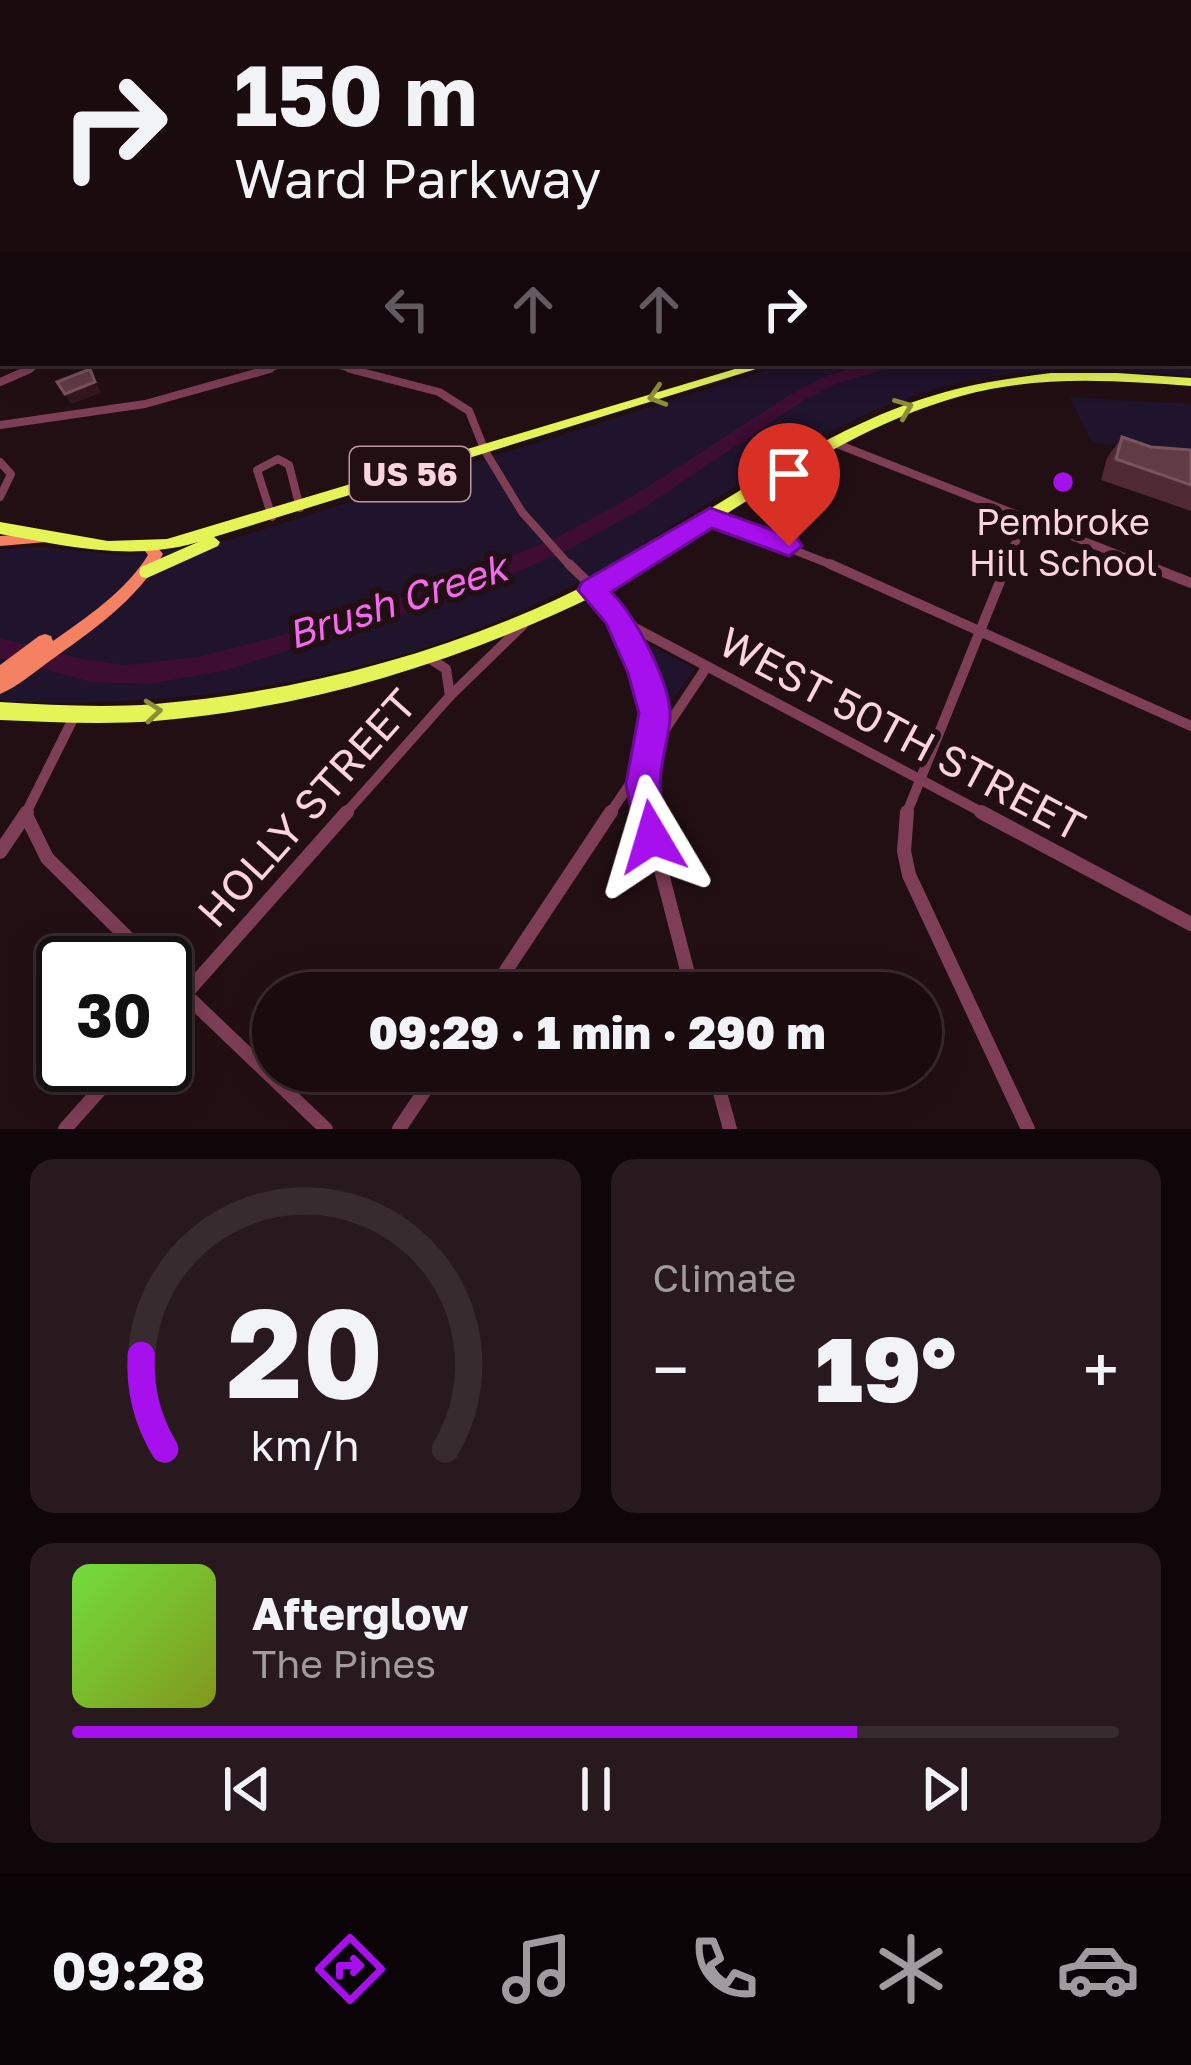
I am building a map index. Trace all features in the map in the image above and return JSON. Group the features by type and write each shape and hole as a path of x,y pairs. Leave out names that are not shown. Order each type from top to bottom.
{"highway":[{"name":"US 56","path":"45,537 149,548 265,519 759,366"},
{"path":"0,711 75,715 194,707 285,693 424,656 592,590 832,442 921,401 972,386 1085,375 1191,382"},
{"path":"146,572 265,519"},
{"path":"0,528 45,537"},
{"path":"0,721 36,715"}],"main road":[{"name":"US 56","path":"0,541 45,537"},
{"path":"5,676 146,572 156,554 149,548"}],"street":[{"path":"0,382 35,366"},
{"path":"0,425 129,411 277,366"},
{"name":"WEST 50TH STREET","path":"339,366 449,397 469,411 484,451 536,531 617,616 706,668 1191,925"},
{"path":"832,442 1191,583"},
{"path":"265,519 257,470 266,461 278,459 289,465 300,508"},
{"path":"0,462 10,474 0,497"},
{"path":"710,517 809,554 1191,726"},
{"path":"1026,517 903,825 909,875 1028,1129"},
{"name":"HOLLY STREET","path":"192,986 450,696 536,613"},
{"path":"617,616 655,713 643,784 646,808 689,972"},
{"name":"HOLLY STREET","path":"424,656 446,669 450,696"},
{"path":"505,972 706,668"},
{"path":"0,852 26,815 75,715"},
{"path":"26,815 47,859 125,936"},
{"path":"192,1003 322,1128"},
{"path":"65,1129 98,1092"},
{"path":"399,1129 424,1092"},
{"path":"720,1092 730,1129"}],"shaded area":[{"path":"780,366 1190,366 1191,376 1121,371 1016,373 913,396 820,437 556,594 492,623 355,668 213,694 142,700 0,701 0,549 43,547 128,556 230,540"},
{"path":"1070,397 1191,404 1191,450 1092,443"},
{"path":"638,638 695,669 665,709 660,707"}],"building":[{"path":"90,369 95,382 65,394 57,382"},
{"path":"1122,437 1151,447 1191,450 1191,485 1116,459"}],"waterway":[{"name":"Brush Creek","path":"0,648 92,672 174,672 362,619 563,544 640,501 797,397 879,366"}],"place":[{"name":"Pembroke Hill School","path":"1063,482"}],"route":[{"path":"652,837 643,784 655,713 617,616 592,590 710,517 789,546"}]}
